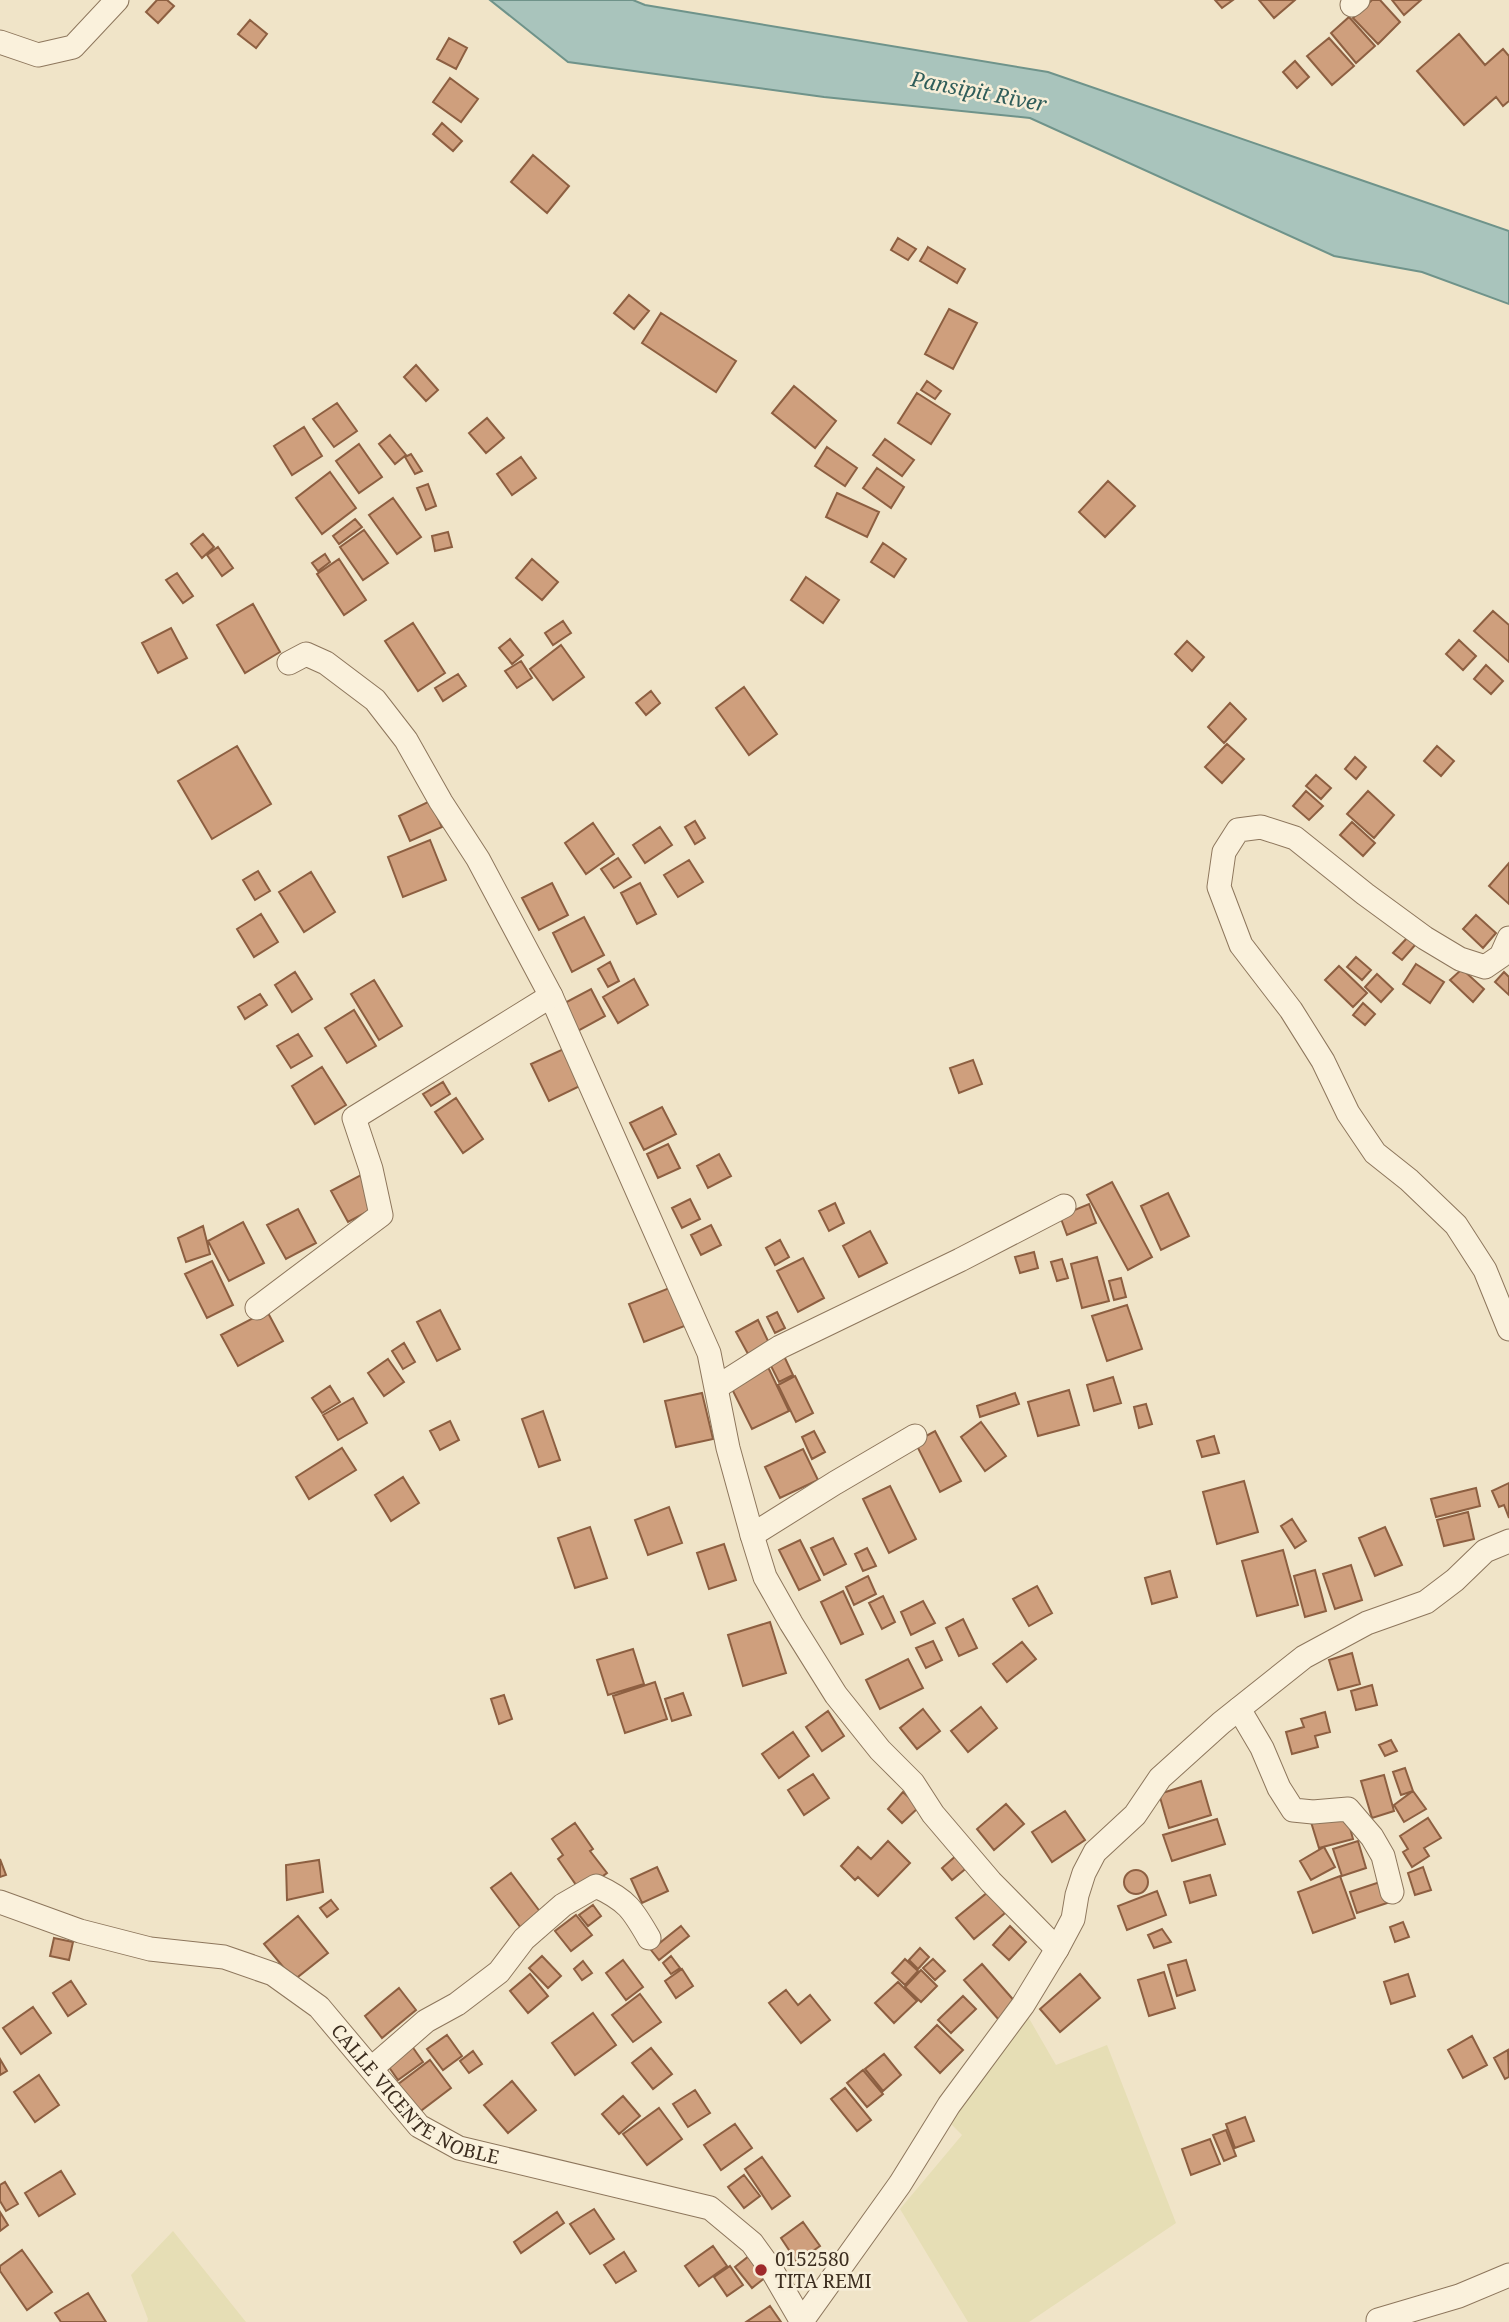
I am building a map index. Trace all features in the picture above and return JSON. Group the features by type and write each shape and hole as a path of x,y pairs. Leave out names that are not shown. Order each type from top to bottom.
{"street":[{"path":"0,42 38,55 74,47 117,0"},
{"path":"289,663 306,654 326,663 375,700 406,740 441,803 478,859 551,996 709,1353 728,1448 765,1577 836,1695 880,1750 913,1783 933,1814 991,1882 1057,1950"},
{"path":"1509,938 1501,956 1485,967 1460,959 1425,938 1295,838 1261,827 1238,830 1224,852 1219,887 1241,945 1291,1010 1323,1061 1348,1113 1375,1153 1409,1180 1456,1225 1485,1270 1509,1329"},
{"path":"257,1308 381,1215 371,1169 354,1118 551,996"},
{"path":"717,1387 780,1347 1065,1206"},
{"path":"752,1535 915,1436"},
{"path":"802,2321 900,2184 949,2105 1023,2005 1073,1919 1084,1873 1095,1852 1135,1815 1160,1778 1238,1709 1304,1657 1367,1623 1426,1602 1455,1580 1485,1551 1509,1541"},
{"path":"1238,1709 1262,1748 1279,1788 1293,1810 1313,1812 1348,1809 1372,1837 1383,1856 1392,1892"},
{"path":"372,2068 426,2021 457,2004 499,1972 524,1940 563,1905 596,1886 613,1894 630,1907 649,1938"},
{"name":"CALLE VICENTE NOBLE","path":"0,1902 80,1931 138,1946 223,1957 273,1974 319,2007 419,2126 459,2148 710,2208 752,2243 802,2321"},
{"path":"1375,2321 1459,2296 1509,2275"}],"shaded area":[{"path":"1023,2008 1056,2065 1107,2045 1176,2223 1029,2322 968,2322 900,2209 962,2135 943,2116"},
{"path":"173,2231 246,2322 147,2322 131,2275"}],"water":[{"name":"Pansipit River","path":"490,0 633,0 645,5 1048,72 1509,231 1509,304 1422,272 1334,256 1030,118 824,97 568,62"}],"building":[{"path":"157,0 167,0 174,6 158,23 146,12"},
{"path":"1215,0 1233,0 1222,8"},
{"path":"1259,0 1295,0 1274,18"},
{"path":"1372,0 1380,0 1400,22 1378,44 1353,18"},
{"path":"1392,0 1421,0 1404,15"},
{"path":"1349,17 1375,46 1356,63 1331,33"},
{"path":"250,20 267,34 256,48 238,34"},
{"path":"1459,34 1485,65 1503,49 1509,56 1509,101 1503,106 1496,97 1464,125 1417,71"},
{"path":"449,38 467,48 456,69 437,59"},
{"path":"1329,38 1354,66 1332,85 1307,56"},
{"path":"1295,61 1309,77 1297,88 1283,72"},
{"path":"450,78 478,99 461,122 433,102"},
{"path":"442,123 462,141 453,151 433,134"},
{"path":"533,155 569,186 547,213 511,182"},
{"path":"898,238 916,249 908,260 891,250"},
{"path":"928,247 965,269 957,283 920,261"},
{"path":"629,295 649,311 634,329 614,313"},
{"path":"949,309 977,323 953,369 925,354"},
{"path":"661,313 736,361 716,392 642,343"},
{"path":"416,365 438,390 426,401 404,377"},
{"path":"927,381 941,391 935,399 921,390"},
{"path":"794,386 836,421 815,448 772,413"},
{"path":"917,393 950,414 931,444 898,423"},
{"path":"337,403 357,431 334,447 313,419"},
{"path":"487,418 504,438 486,453 469,433"},
{"path":"304,427 322,456 292,475 274,446"},
{"path":"390,435 406,455 395,464 379,444"},
{"path":"885,439 914,460 902,476 873,455"},
{"path":"359,444 382,477 359,493 336,461"},
{"path":"827,447 857,468 845,486 815,466"},
{"path":"411,454 422,471 415,474 405,457"},
{"path":"521,457 536,478 512,495 497,474"},
{"path":"877,468 904,487 891,508 863,488"},
{"path":"330,472 356,508 322,534 296,498"},
{"path":"1108,481 1135,506 1105,537 1079,512"},
{"path":"428,484 436,506 426,510 417,488"},
{"path":"837,493 879,512 867,537 826,517"},
{"path":"393,498 421,537 397,554 369,515"},
{"path":"355,519 362,527 339,544 333,536"},
{"path":"364,530 388,563 363,580 340,547"},
{"path":"448,532 452,547 435,551 432,536"},
{"path":"203,534 214,547 202,558 191,544"},
{"path":"883,543 906,559 894,577 871,562"},
{"path":"218,547 233,568 222,576 207,555"},
{"path":"325,554 330,562 318,571 312,563"},
{"path":"339,559 366,600 344,615 317,574"},
{"path":"532,559 558,582 542,600 516,578"},
{"path":"177,573 193,596 183,603 166,580"},
{"path":"806,577 839,600 823,623 791,600"},
{"path":"253,604 280,652 245,673 217,625"},
{"path":"1493,611 1509,625 1509,662 1474,631"},
{"path":"563,621 571,633 553,645 545,633"},
{"path":"413,623 445,673 418,691 385,641"},
{"path":"171,628 187,658 158,673 142,643"},
{"path":"510,639 523,655 512,664 499,648"},
{"path":"1459,640 1476,656 1463,670 1446,654"},
{"path":"1187,641 1204,657 1192,671 1175,654"},
{"path":"561,645 584,677 553,700 530,669"},
{"path":"521,661 532,678 517,688 505,671"},
{"path":"1486,665 1503,681 1491,694 1474,679"},
{"path":"458,674 466,686 443,701 435,688"},
{"path":"744,687 777,734 749,755 716,708"},
{"path":"651,691 660,703 646,715 636,703"},
{"path":"1230,703 1246,719 1224,743 1208,727"},
{"path":"1227,744 1244,759 1222,783 1205,767"},
{"path":"237,746 271,804 212,839 178,781"},
{"path":"1437,746 1454,761 1441,776 1424,761"},
{"path":"1355,757 1366,767 1356,779 1345,769"},
{"path":"1316,775 1331,788 1321,799 1306,786"},
{"path":"1306,791 1323,806 1309,820 1293,806"},
{"path":"1368,791 1394,815 1374,838 1347,814"},
{"path":"430,801 442,827 410,841 399,816"},
{"path":"695,821 705,838 695,844 685,827"},
{"path":"1352,822 1375,843 1363,856 1340,835"},
{"path":"593,823 614,854 586,874 565,843"},
{"path":"660,827 672,845 645,863 633,845"},
{"path":"430,840 446,880 403,897 388,857"},
{"path":"618,858 631,877 614,888 601,869"},
{"path":"689,860 703,882 678,897 664,875"},
{"path":"1509,863 1509,904 1489,886"},
{"path":"258,871 270,891 255,900 243,880"},
{"path":"311,872 335,912 304,932 279,892"},
{"path":"552,883 568,915 539,930 522,898"},
{"path":"640,883 656,914 637,924 621,893"},
{"path":"261,914 278,942 254,957 237,929"},
{"path":"1476,915 1496,933 1483,948 1463,929"},
{"path":"584,917 604,955 572,972 553,933"},
{"path":"1408,937 1416,944 1402,960 1393,953"},
{"path":"1356,957 1371,970 1362,980 1347,967"},
{"path":"610,962 619,981 608,987 598,969"},
{"path":"1416,964 1444,982 1430,1003 1403,984"},
{"path":"1339,966 1367,993 1353,1007 1325,980"},
{"path":"1462,969 1484,989 1473,1002 1450,980"},
{"path":"295,972 312,999 292,1012 275,985"},
{"path":"1504,972 1509,977 1509,995 1495,982"},
{"path":"1377,974 1393,989 1381,1002 1365,987"},
{"path":"634,979 648,1005 618,1023 603,997"},
{"path":"374,980 402,1026 379,1040 351,994"},
{"path":"591,989 605,1016 576,1032 561,1005"},
{"path":"260,994 267,1005 245,1019 238,1007"},
{"path":"1363,1003 1375,1014 1365,1025 1353,1015"},
{"path":"354,1010 376,1046 347,1063 325,1028"},
{"path":"298,1034 312,1056 291,1068 277,1046"},
{"path":"568,1047 586,1083 549,1101 531,1064"},
{"path":"973,1060 982,1084 959,1093 950,1068"},
{"path":"322,1067 346,1105 315,1124 292,1086"},
{"path":"443,1082 450,1094 431,1106 423,1094"},
{"path":"456,1098 483,1139 463,1153 435,1112"},
{"path":"662,1107 676,1134 644,1150 630,1123"},
{"path":"668,1144 680,1168 658,1178 647,1154"},
{"path":"719,1154 731,1176 708,1188 697,1166"},
{"path":"361,1175 378,1206 348,1222 331,1191"},
{"path":"1112,1182 1152,1257 1128,1270 1087,1195"},
{"path":"1168,1193 1189,1236 1161,1250 1141,1206"},
{"path":"690,1199 700,1219 682,1228 672,1208"},
{"path":"835,1203 844,1223 829,1231 819,1211"},
{"path":"1089,1204 1096,1223 1067,1235 1060,1216"},
{"path":"298,1209 316,1243 286,1259 267,1225"},
{"path":"243,1222 264,1263 229,1281 208,1241"},
{"path":"711,1225 721,1245 701,1255 691,1235"},
{"path":"203,1226 210,1254 186,1262 178,1238"},
{"path":"870,1231 887,1263 859,1277 843,1246"},
{"path":"780,1240 789,1257 775,1265 766,1248"},
{"path":"1034,1252 1038,1268 1020,1273 1015,1257"},
{"path":"1097,1257 1109,1301 1082,1308 1071,1264"},
{"path":"803,1258 824,1298 798,1312 777,1271"},
{"path":"1062,1259 1068,1278 1057,1281 1051,1262"},
{"path":"212,1261 233,1305 207,1318 185,1274"},
{"path":"1121,1278 1126,1297 1114,1300 1109,1281"},
{"path":"672,1287 687,1325 644,1342 629,1304"},
{"path":"1127,1305 1142,1349 1107,1361 1092,1316"},
{"path":"440,1310 460,1349 437,1361 417,1322"},
{"path":"267,1311 283,1341 238,1366 221,1335"},
{"path":"777,1312 785,1328 775,1333 767,1317"},
{"path":"758,1320 769,1343 748,1354 736,1332"},
{"path":"404,1343 415,1362 403,1369 392,1351"},
{"path":"784,1356 793,1375 779,1382 770,1364"},
{"path":"388,1359 404,1382 384,1396 368,1373"},
{"path":"768,1367 789,1411 752,1429 730,1385"},
{"path":"795,1376 813,1413 796,1422 778,1385"},
{"path":"1113,1377 1121,1403 1094,1411 1087,1385"},
{"path":"330,1386 340,1402 322,1413 312,1398"},
{"path":"1069,1390 1079,1425 1038,1436 1028,1402"},
{"path":"702,1393 713,1439 676,1447 665,1401"},
{"path":"1015,1393 1019,1404 980,1417 977,1406"},
{"path":"353,1398 367,1423 338,1440 323,1415"},
{"path":"1146,1404 1152,1424 1139,1428 1134,1407"},
{"path":"543,1411 560,1460 539,1467 522,1419"},
{"path":"450,1421 459,1440 440,1450 430,1431"},
{"path":"981,1422 1006,1456 985,1471 961,1437"},
{"path":"814,1431 825,1452 812,1459 802,1437"},
{"path":"935,1431 961,1481 940,1492 915,1442"},
{"path":"1214,1436 1219,1453 1202,1457 1197,1441"},
{"path":"342,1448 356,1470 309,1499 296,1477"},
{"path":"803,1449 818,1480 780,1498 765,1467"},
{"path":"403,1477 419,1503 391,1521 375,1495"},
{"path":"1244,1481 1258,1532 1217,1544 1203,1492"},
{"path":"1509,1483 1509,1518 1504,1505 1499,1507 1492,1491"},
{"path":"890,1486 916,1539 889,1553 863,1499"},
{"path":"1476,1488 1480,1506 1436,1517 1431,1499"},
{"path":"669,1507 682,1543 648,1555 635,1520"},
{"path":"1468,1512 1474,1539 1444,1546 1437,1520"},
{"path":"1292,1519 1306,1541 1295,1548 1281,1526"},
{"path":"590,1527 607,1578 575,1588 558,1538"},
{"path":"1385,1527 1402,1565 1375,1576 1359,1538"},
{"path":"833,1538 846,1564 824,1575 811,1548"},
{"path":"800,1540 820,1580 799,1590 779,1550"},
{"path":"724,1544 736,1580 709,1589 697,1553"},
{"path":"867,1548 876,1566 863,1571 855,1554"},
{"path":"1283,1550 1298,1605 1257,1616 1242,1561"},
{"path":"1351,1565 1362,1600 1335,1609 1323,1574"},
{"path":"1315,1570 1326,1611 1305,1617 1294,1576"},
{"path":"1170,1571 1177,1597 1152,1604 1145,1578"},
{"path":"868,1576 876,1594 854,1605 846,1587"},
{"path":"1037,1586 1052,1613 1029,1626 1013,1599"},
{"path":"843,1591 863,1634 841,1644 821,1602"},
{"path":"883,1596 895,1622 882,1629 869,1603"},
{"path":"923,1601 935,1623 911,1635 901,1612"},
{"path":"963,1619 977,1648 959,1656 946,1628"},
{"path":"770,1622 786,1673 743,1686 728,1635"},
{"path":"933,1641 942,1660 926,1668 916,1648"},
{"path":"1022,1642 1036,1659 1007,1682 993,1664"},
{"path":"633,1649 644,1684 608,1695 597,1660"},
{"path":"1352,1653 1360,1684 1338,1690 1329,1660"},
{"path":"908,1659 923,1688 880,1709 866,1680"},
{"path":"655,1682 667,1719 625,1733 613,1696"},
{"path":"1372,1685 1377,1705 1356,1710 1351,1691"},
{"path":"683,1693 691,1715 672,1721 665,1699"},
{"path":"504,1695 512,1719 499,1724 491,1699"},
{"path":"981,1707 997,1728 968,1752 951,1731"},
{"path":"923,1709 940,1731 917,1749 900,1728"},
{"path":"828,1711 844,1736 822,1751 806,1727"},
{"path":"1325,1712 1330,1732 1315,1736 1318,1747 1292,1754 1286,1732 1304,1727 1301,1719"},
{"path":"793,1732 809,1756 779,1778 762,1754"},
{"path":"1391,1740 1397,1751 1385,1756 1379,1745"},
{"path":"1405,1768 1413,1791 1401,1795 1393,1772"},
{"path":"813,1774 829,1798 804,1815 788,1790"},
{"path":"1384,1775 1394,1811 1372,1818 1361,1781"},
{"path":"1201,1781 1211,1815 1169,1828 1159,1794"},
{"path":"1413,1791 1426,1809 1404,1822 1394,1805"},
{"path":"903,1792 919,1807 902,1823 888,1809"},
{"path":"1006,1804 1024,1824 994,1850 977,1829"},
{"path":"1065,1811 1085,1840 1052,1862 1032,1832"},
{"path":"1346,1813 1353,1839 1319,1848 1311,1822"},
{"path":"1428,1818 1441,1838 1424,1848 1429,1856 1412,1867 1403,1852 1408,1849 1400,1836"},
{"path":"1217,1819 1225,1844 1172,1861 1163,1835"},
{"path":"575,1823 593,1849 590,1851 607,1873 581,1892 558,1859 563,1855 552,1839"},
{"path":"888,1841 910,1863 878,1896 858,1877 855,1880 841,1866 858,1847 871,1859"},
{"path":"1358,1841 1366,1868 1342,1876 1333,1849"},
{"path":"1324,1847 1335,1867 1311,1880 1300,1861"},
{"path":"958,1854 969,1866 952,1880 942,1868"},
{"path":"0,1859 6,1875 0,1877"},
{"path":"319,1860 323,1892 287,1900 286,1865"},
{"path":"657,1867 668,1891 642,1903 631,1879"},
{"path":"1423,1867 1431,1890 1415,1895 1408,1873"},
{"path":"1131,1870 1141,1870 1148,1877 1148,1887 1141,1894 1131,1894 1124,1887 1124,1877"},
{"path":"511,1873 541,1913 521,1928 491,1888"},
{"path":"1210,1875 1216,1895 1190,1903 1184,1882"},
{"path":"1340,1876 1355,1918 1313,1933 1298,1892"},
{"path":"1383,1881 1390,1902 1357,1913 1350,1892"},
{"path":"1157,1891 1166,1915 1127,1930 1118,1906"},
{"path":"988,1892 1005,1913 974,1939 956,1918"},
{"path":"331,1900 338,1909 327,1917 320,1908"},
{"path":"593,1905 601,1916 588,1926 579,1915"},
{"path":"576,1915 592,1935 571,1951 555,1931"},
{"path":"298,1916 328,1953 294,1980 264,1944"},
{"path":"1403,1922 1409,1937 1395,1942 1390,1927"},
{"path":"681,1926 689,1936 659,1960 651,1950"},
{"path":"1010,1926 1026,1942 1009,1960 993,1945"},
{"path":"1162,1929 1171,1942 1154,1948 1148,1935"},
{"path":"54,1938 73,1942 69,1960 50,1956"},
{"path":"920,1948 929,1957 918,1969 909,1960"},
{"path":"542,1956 561,1976 548,1988 529,1968"},
{"path":"671,1956 680,1968 671,1974 663,1963"},
{"path":"905,1959 918,1971 905,1985 892,1973"},
{"path":"933,1959 945,1971 935,1980 923,1968"},
{"path":"623,1960 643,1987 626,2000 606,1973"},
{"path":"1186,1960 1195,1990 1177,1996 1168,1965"},
{"path":"583,1961 592,1973 582,1980 574,1969"},
{"path":"982,1964 1017,2004 999,2020 964,1980"},
{"path":"682,1969 693,1986 676,1998 665,1981"},
{"path":"921,1970 937,1986 921,2002 905,1987"},
{"path":"1164,1972 1175,2008 1149,2016 1138,1980"},
{"path":"530,1974 548,1996 528,2013 510,1991"},
{"path":"1080,1974 1100,1998 1060,2032 1040,2009"},
{"path":"1408,1974 1415,1996 1391,2004 1384,1982"},
{"path":"71,1981 86,2004 68,2016 53,1993"},
{"path":"898,1982 917,2001 894,2023 875,2003"},
{"path":"399,1988 416,2010 382,2038 365,2016"},
{"path":"786,1990 798,2005 810,1995 830,2020 801,2043 769,2003"},
{"path":"640,1994 661,2022 633,2042 612,2015"},
{"path":"963,1996 976,2009 951,2033 938,2020"},
{"path":"33,2007 51,2033 21,2054 3,2028"},
{"path":"593,2013 616,2045 575,2075 552,2043"},
{"path":"937,2025 963,2050 940,2073 915,2047"},
{"path":"447,2035 462,2056 443,2070 427,2049"},
{"path":"1472,2036 1487,2065 1463,2078 1448,2050"},
{"path":"409,2042 423,2062 398,2080 384,2060"},
{"path":"651,2048 672,2074 653,2089 632,2063"},
{"path":"1508,2050 1509,2077 1505,2079 1494,2058"},
{"path":"473,2051 482,2064 469,2073 460,2061"},
{"path":"884,2054 901,2075 883,2091 865,2069"},
{"path":"0,2059 7,2071 0,2075"},
{"path":"430,2060 451,2088 418,2113 397,2085"},
{"path":"863,2070 883,2094 867,2107 847,2083"},
{"path":"39,2075 59,2105 35,2122 14,2092"},
{"path":"512,2081 536,2110 508,2133 484,2105"},
{"path":"845,2088 871,2120 857,2131 831,2099"},
{"path":"695,2090 710,2113 688,2127 673,2104"},
{"path":"623,2096 640,2116 619,2134 602,2114"},
{"path":"659,2108 682,2139 647,2165 623,2134"},
{"path":"1245,2117 1254,2141 1235,2148 1226,2124"},
{"path":"735,2124 752,2148 721,2170 704,2145"},
{"path":"1226,2130 1236,2156 1224,2161 1213,2135"},
{"path":"1210,2139 1220,2164 1191,2175 1182,2149"},
{"path":"762,2157 790,2196 772,2209 745,2169"},
{"path":"61,2171 75,2194 39,2216 25,2193"},
{"path":"744,2175 760,2196 744,2208 728,2187"},
{"path":"5,2182 18,2204 6,2211 0,2201 0,2185"},
{"path":"594,2209 614,2239 590,2254 570,2224"},
{"path":"0,2212 8,2225 0,2231"},
{"path":"557,2212 564,2223 521,2253 514,2242"},
{"path":"803,2222 820,2246 797,2262 781,2238"},
{"path":"713,2246 727,2266 699,2286 685,2266"},
{"path":"22,2250 52,2292 27,2310 0,2271 0,2266"},
{"path":"624,2252 636,2271 616,2283 604,2265"},
{"path":"749,2256 766,2277 752,2288 735,2267"},
{"path":"730,2266 743,2285 727,2296 714,2277"},
{"path":"88,2293 106,2322 61,2322 55,2313"},
{"path":"770,2306 781,2322 746,2322"}],"place":[{"name":"0152580 TITA REMI","path":"761,2270"}]}
